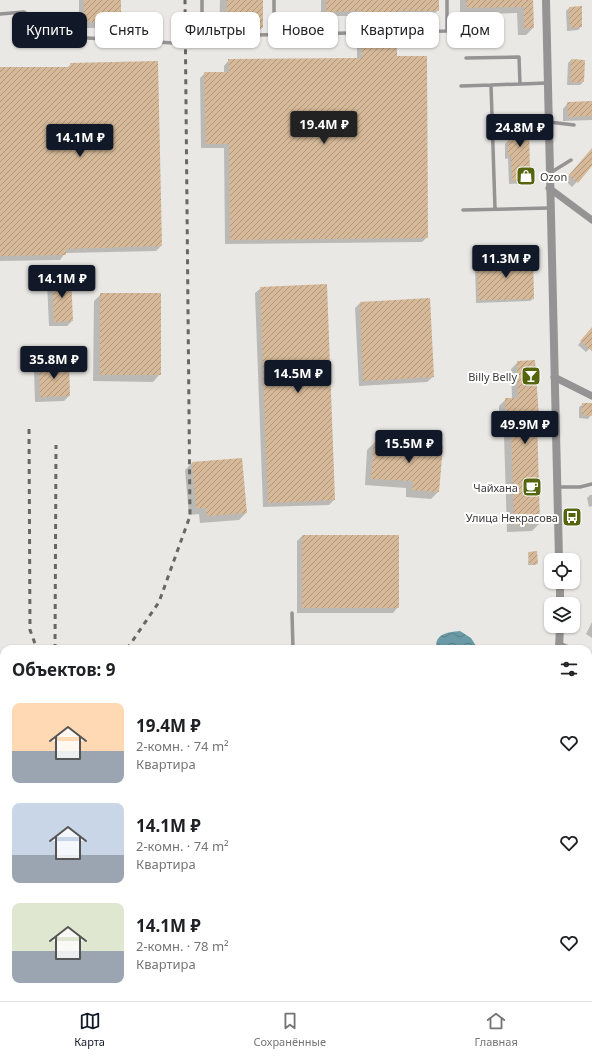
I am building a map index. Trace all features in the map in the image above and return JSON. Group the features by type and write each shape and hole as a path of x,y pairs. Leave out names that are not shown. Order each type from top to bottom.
{"street":[{"path":"546,0 549,188 559,553"},
{"path":"549,188 592,220"},
{"path":"554,377 592,396"},
{"path":"559,645 560,633"}],"lane":[{"path":"202,0 202,12"},
{"path":"274,0 274,12"},
{"path":"338,33 447,31 447,0"},
{"path":"0,14 24,12 27,14 29,29 33,34 171,43"},
{"path":"466,58 519,57 520,84"},
{"path":"461,86 547,83"},
{"path":"491,85 494,210"},
{"path":"548,122 574,125"},
{"path":"549,173 571,160"},
{"path":"463,210 550,208"},
{"path":"557,487 580,487 592,484"},
{"path":"292,613 293,645"}],"water":[{"path":"460,631 471,638 475,645 436,645 439,637 451,632"}],"building":[{"path":"84,0 121,0 121,12 95,12 95,22 87,22 87,12 84,12"},
{"path":"227,0 263,0 263,28 260,28 260,12 227,12"},
{"path":"326,0 439,0 439,11 326,12"},
{"path":"466,0 533,0 534,28 524,29 524,7 467,8"},
{"path":"582,6 582,27 570,28 569,7"},
{"path":"362,48 397,48 397,56 427,56 428,238 230,240 229,144 206,144 204,72 229,72 228,59 362,58"},
{"path":"571,59 585,60 584,82 570,82"},
{"path":"158,61 162,246 66,249 66,255 0,256 0,67 70,67 70,63"},
{"path":"592,101 592,116 568,117 567,102"},
{"path":"510,116 529,116 530,180 512,181 511,156 508,156 508,140 511,140"},
{"path":"592,148 592,166 578,183 569,175"},
{"path":"516,254 533,254 534,299 478,300 477,260 516,259"},
{"path":"52,276 71,276 73,321 54,322"},
{"path":"327,284 335,500 268,503 260,287"},
{"path":"100,293 161,293 161,375 100,375"},
{"path":"430,298 434,377 363,381 360,302"},
{"path":"592,327 592,351 580,341"},
{"path":"535,360 539,417 537,417 540,524 514,525 511,428 508,428 508,418 506,418 505,398 518,398 517,361"},
{"path":"69,363 70,396 40,397 39,364"},
{"path":"582,403 592,403 592,416 582,415"},
{"path":"374,442 443,446 439,492 412,490 413,481 371,479"},
{"path":"242,458 247,513 207,516 206,508 196,508 192,462"},
{"path":"302,535 399,535 399,608 302,608"},
{"path":"537,551 538,564 529,564 528,552"}],"railway":[{"path":"130,645 159,602 190,516 185,0"},
{"path":"29,429 30,630 36,645"},
{"path":"55,645 56,445"}],"place":[{"name":"Ozon","path":"526,176"},
{"name":"Billy Belly","path":"531,376"},
{"name":"Чайхана","path":"532,487"},
{"name":"Улица Некрасова","path":"572,517"}]}
